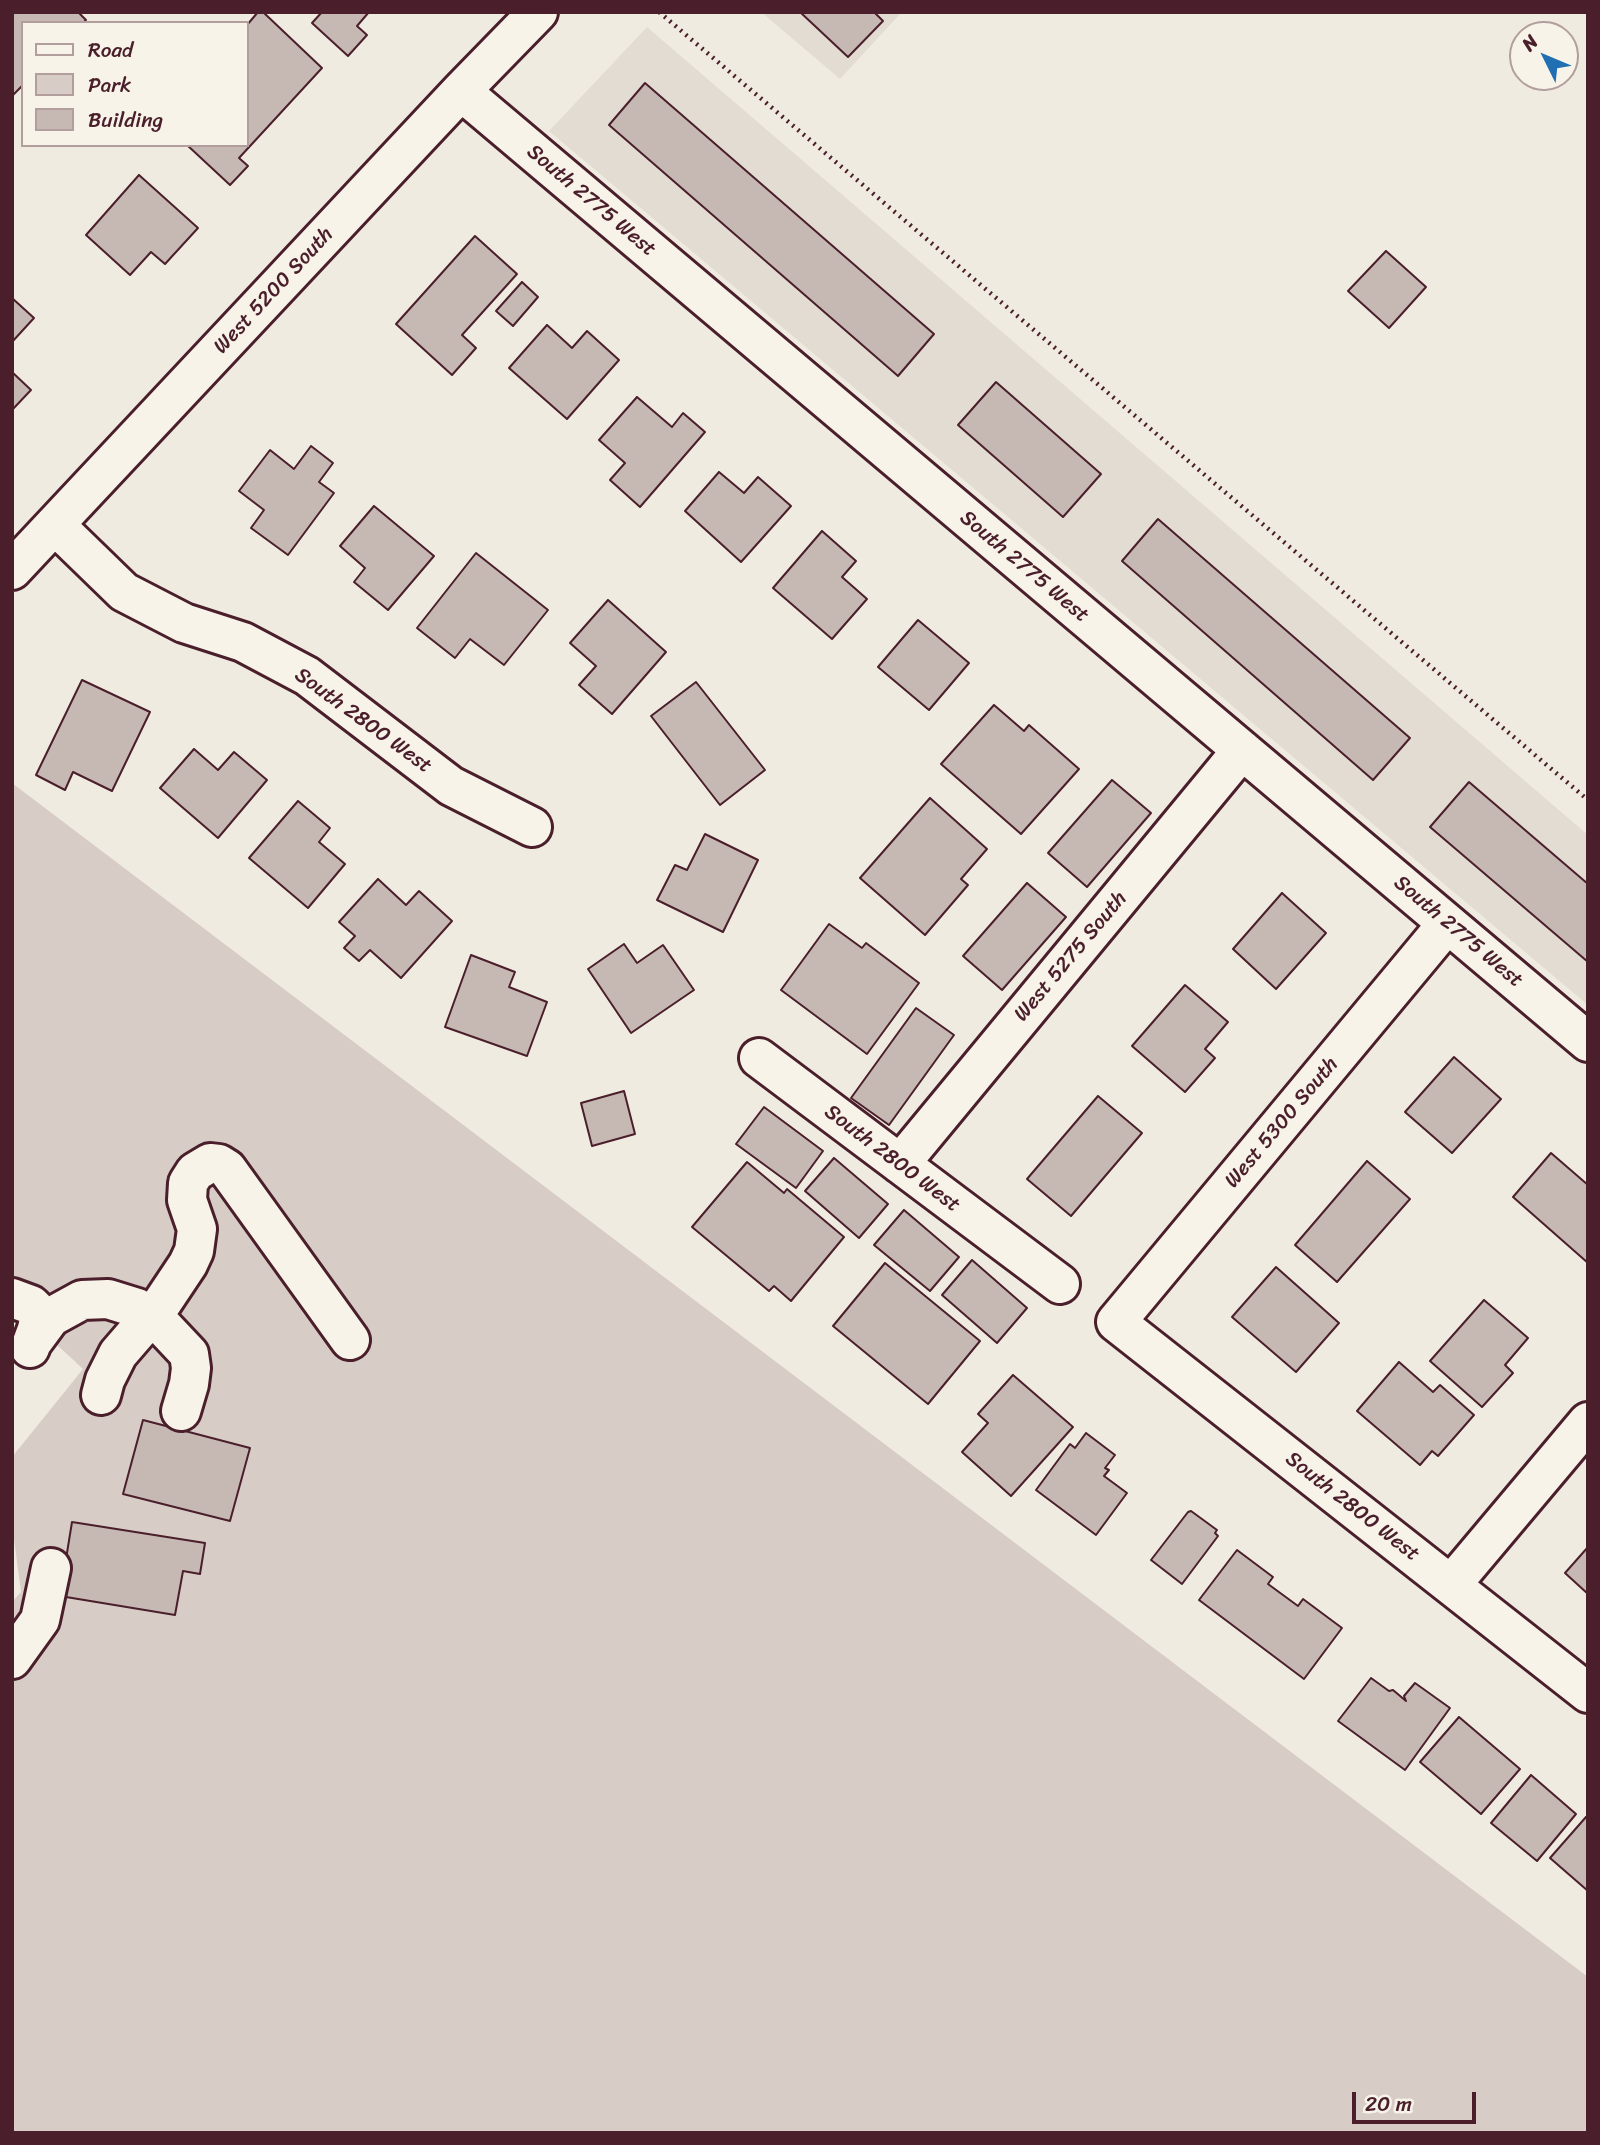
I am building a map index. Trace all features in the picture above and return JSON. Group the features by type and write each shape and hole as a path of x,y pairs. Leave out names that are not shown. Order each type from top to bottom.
{"street":[{"name":"West 5200 South","path":"12,570 538,12"},
{"name":"South 2775 West","path":"461,91 1588,1042"},
{"name":"South 2800 West","path":"55,525 124,592 184,623 243,642 307,676 451,786 533,827"},
{"name":"West 5275 South","path":"900,1164 1241,750"},
{"name":"West 5300 South","path":"1116,1322 1447,924"},
{"name":"South 2800 West","path":"759,1058 1060,1284"},
{"path":"101,1395 118,1354 178,1281 194,1251 197,1229 187,1200 188,1183 195,1172 210,1163 227,1169 350,1340"},
{"path":"12,1297 36,1310 38,1319 28,1351 51,1317 82,1300 108,1299 151,1315 189,1354 190,1376 181,1411"},
{"name":"South 2800 West","path":"1116,1322 1588,1692"},
{"path":"1451,1585 1588,1422"},
{"path":"12,1659 40,1620 51,1568"}],"path":[{"path":"659,12 1588,800"}],"shaded area":[{"path":"761,12 902,12 840,79"},
{"path":"647,27 1588,835 1588,1005 549,131"}],"green space":[{"path":"12,783 1588,1977 1588,2133 12,2133 12,1602 21,1592 12,1524 12,1457 83,1369 12,1303"}],"building":[{"path":"12,12 78,12 85,21 21,21 21,87 12,96"},
{"path":"258,12 263,12 322,68 239,158 248,166 230,185 189,147 248,147 248,24"},
{"path":"322,12 369,12 357,26 367,35 348,56 312,23"},
{"path":"800,12 874,12 883,21 848,57"},
{"path":"645,83 934,334 898,376 609,125"},
{"path":"139,175 198,228 165,264 151,252 130,275 86,235"},
{"path":"475,236 517,274 462,335 476,348 452,375 396,324"},
{"path":"1386,251 1426,287 1389,328 1348,291"},
{"path":"522,282 538,297 513,326 496,311"},
{"path":"12,298 34,318 12,342"},
{"path":"547,325 572,348 587,331 619,360 567,419 509,368"},
{"path":"12,372 31,390 12,410"},
{"path":"996,382 1101,474 1063,517 958,425"},
{"path":"637,397 672,427 683,413 705,432 640,507 610,480 625,463 599,440"},
{"path":"311,446 333,463 319,482 334,493 288,555 251,528 264,510 239,491 270,450 294,469"},
{"path":"719,472 744,493 758,477 791,506 741,562 685,511"},
{"path":"374,506 434,556 388,610 354,582 365,568 340,546"},
{"path":"1158,519 1410,738 1373,780 1122,561"},
{"path":"822,531 856,561 842,577 867,599 832,639 773,588"},
{"path":"476,553 548,610 504,665 470,639 455,658 417,628"},
{"path":"608,600 666,652 612,714 579,685 596,666 570,643"},
{"path":"918,620 969,663 929,710 878,667"},
{"path":"82,680 150,712 112,791 73,772 65,790 36,775"},
{"path":"696,682 765,770 720,805 651,716"},
{"path":"994,705 1024,731 1029,725 1079,769 1021,834 941,764"},
{"path":"194,749 218,770 234,752 267,780 218,838 160,788"},
{"path":"1112,780 1151,813 1087,887 1048,853"},
{"path":"1469,782 1588,884 1588,962 1430,827"},
{"path":"930,798 987,849 961,879 968,885 925,935 860,878"},
{"path":"298,801 330,828 319,842 345,864 308,908 249,858"},
{"path":"705,834 758,860 723,932 657,900 675,865 687,870"},
{"path":"378,879 406,905 419,891 452,921 401,978 370,950 359,961 344,948 355,936 339,922"},
{"path":"1027,883 1066,917 1002,990 963,956"},
{"path":"1282,893 1326,933 1276,989 1233,949"},
{"path":"829,924 862,948 866,943 919,983 867,1054 781,990"},
{"path":"624,944 637,963 663,945 694,990 631,1033 588,969"},
{"path":"471,955 515,972 509,987 547,1002 527,1056 445,1027"},
{"path":"1185,985 1228,1022 1205,1049 1215,1058 1185,1092 1132,1046"},
{"path":"916,1008 954,1035 889,1125 851,1098"},
{"path":"1454,1057 1501,1099 1452,1153 1405,1112"},
{"path":"624,1091 635,1134 592,1146 581,1103"},
{"path":"1098,1096 1142,1133 1071,1216 1027,1179"},
{"path":"764,1107 823,1151 796,1188 736,1144"},
{"path":"1551,1153 1588,1185 1588,1263 1513,1197"},
{"path":"834,1158 888,1204 859,1238 805,1191"},
{"path":"1367,1161 1410,1199 1337,1282 1295,1245"},
{"path":"747,1162 784,1193 787,1189 844,1237 791,1301 774,1286 769,1291 692,1227"},
{"path":"904,1210 959,1257 930,1291 874,1245"},
{"path":"972,1260 1027,1308 997,1343 942,1295"},
{"path":"885,1263 980,1341 928,1404 833,1326"},
{"path":"1276,1267 1339,1323 1296,1372 1232,1317"},
{"path":"1484,1300 1528,1338 1505,1365 1513,1373 1482,1407 1430,1361"},
{"path":"1399,1362 1433,1392 1440,1385 1474,1415 1438,1456 1432,1451 1420,1465 1357,1411"},
{"path":"1013,1375 1073,1427 1011,1496 962,1452 988,1423 978,1414"},
{"path":"143,1420 250,1448 230,1521 123,1494"},
{"path":"1086,1433 1115,1455 1105,1468 1109,1470 1104,1476 1127,1493 1096,1535 1036,1490 1070,1444 1075,1448"},
{"path":"1191,1511 1217,1530 1215,1533 1218,1536 1182,1584 1151,1560"},
{"path":"72,1522 205,1543 200,1574 183,1571 175,1615 60,1596"},
{"path":"1588,1547 1588,1594 1565,1573"},
{"path":"1237,1550 1273,1577 1268,1584 1298,1606 1303,1599 1342,1628 1304,1679 1199,1600"},
{"path":"1371,1678 1406,1701 1404,1696 1415,1683 1450,1708 1405,1770 1338,1721"},
{"path":"1459,1717 1520,1769 1481,1814 1420,1762"},
{"path":"1531,1775 1576,1814 1537,1861 1491,1823"},
{"path":"1586,1817 1588,1819 1588,1891 1550,1858"}]}
